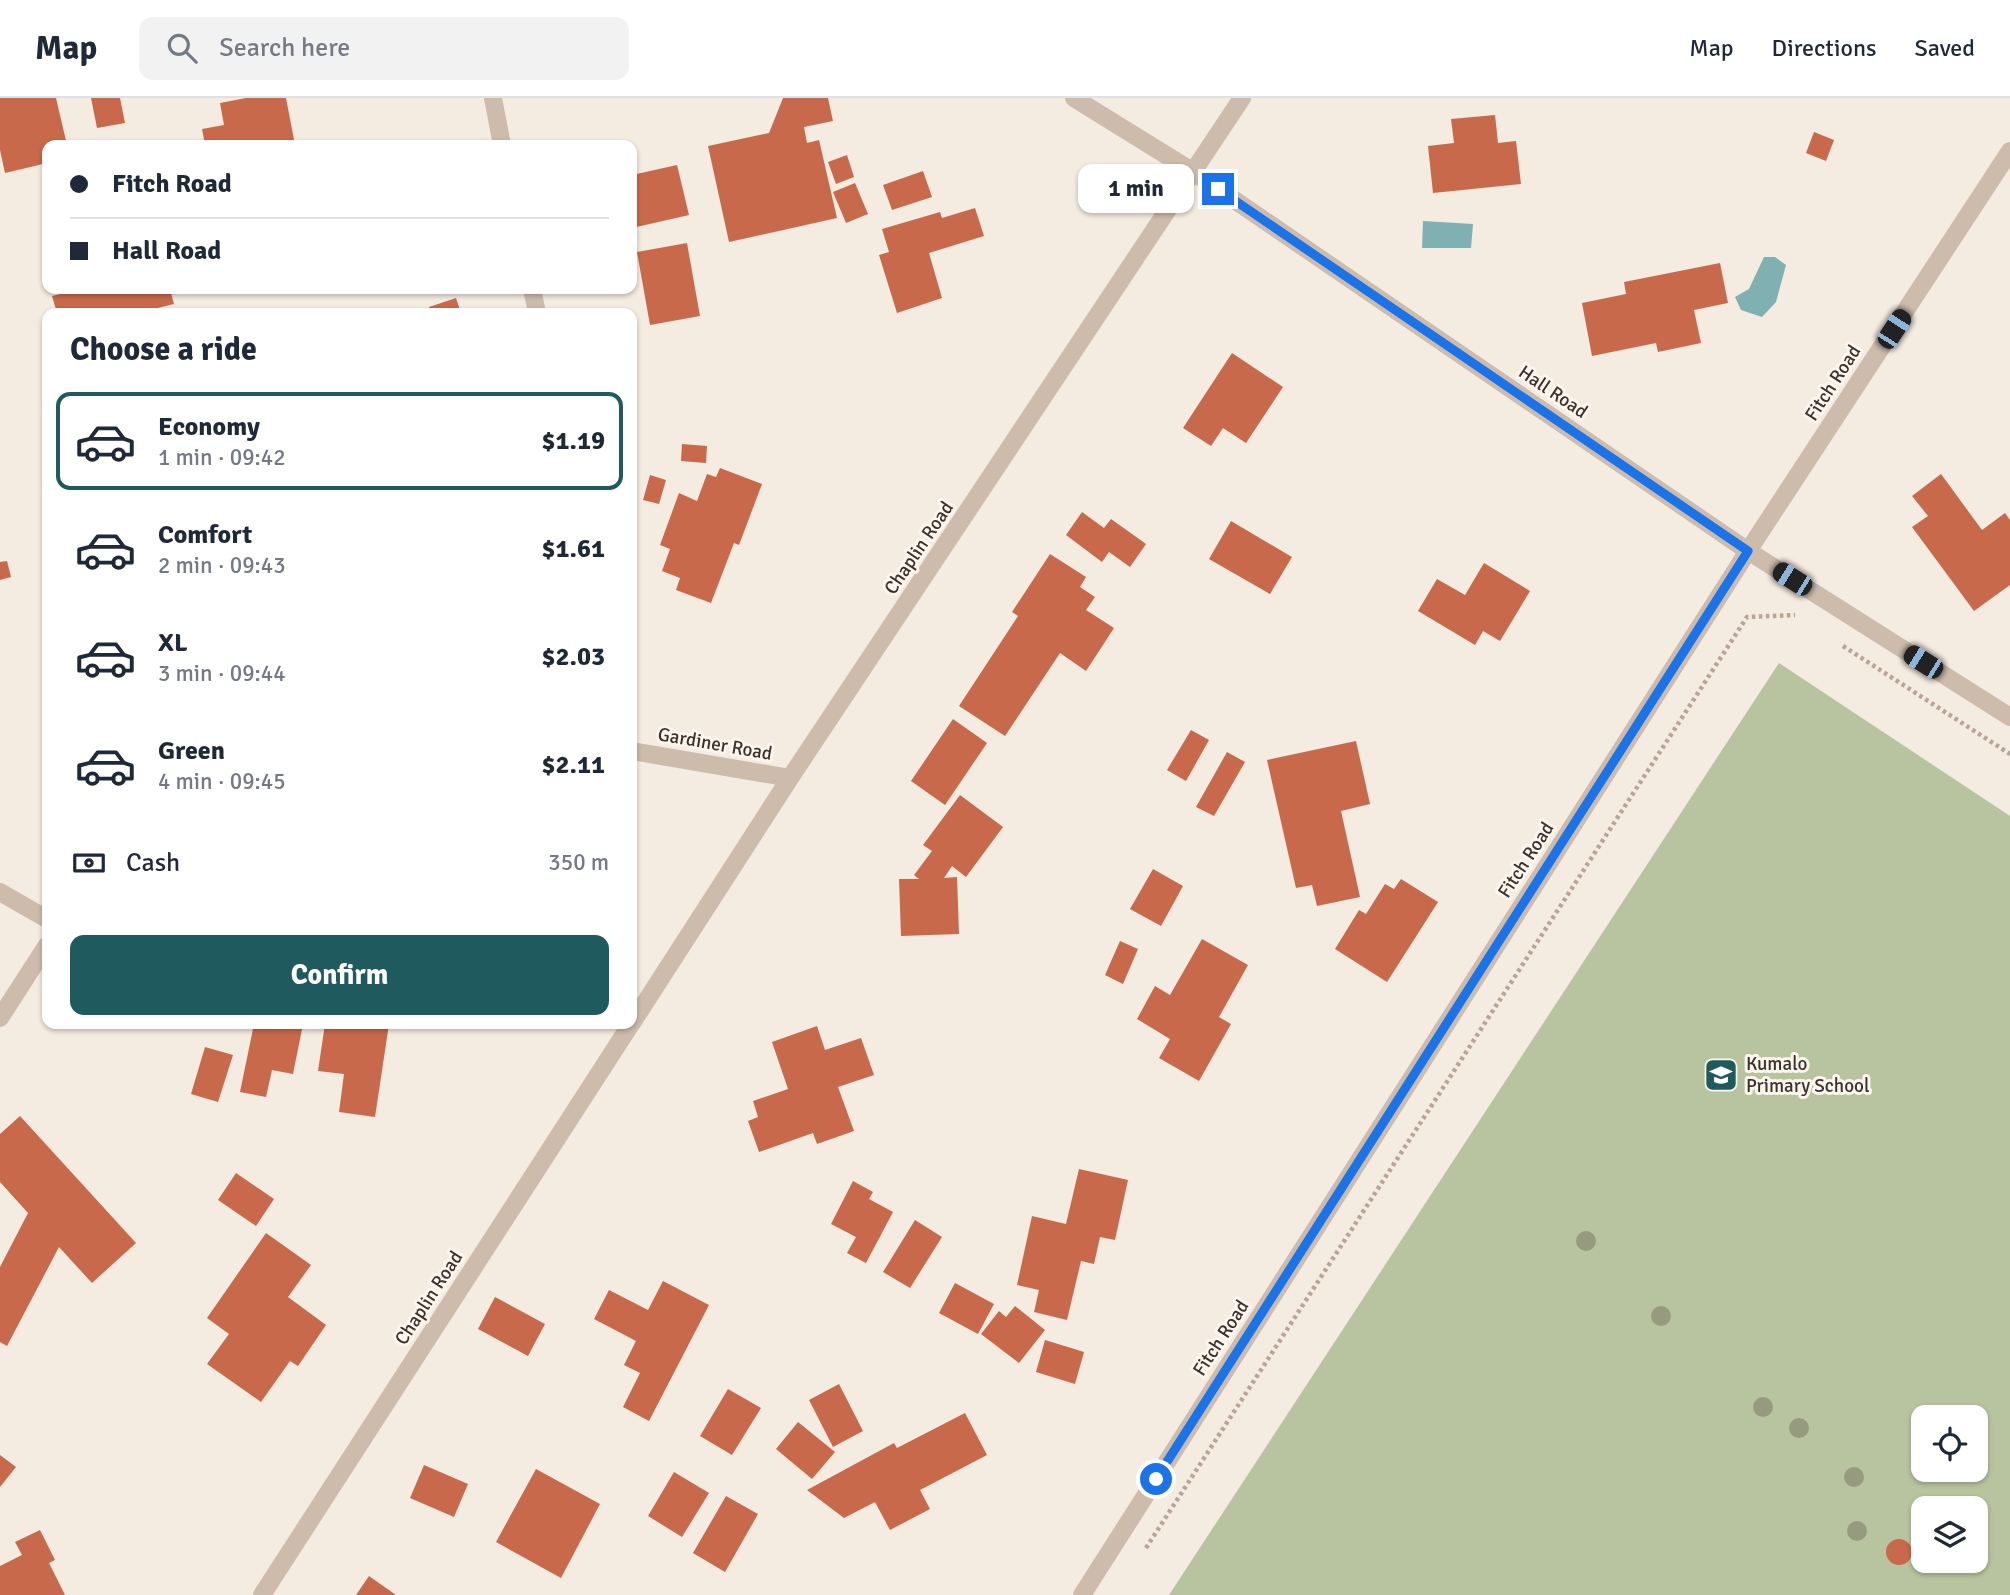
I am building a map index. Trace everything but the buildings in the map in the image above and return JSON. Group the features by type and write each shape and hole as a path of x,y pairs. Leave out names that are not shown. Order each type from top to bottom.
{"street":[{"path":"493,98 501,140"},
{"name":"Hall Road","path":"1074,98 1195,173 1748,551 2010,717"},
{"name":"Chaplin Road","path":"637,1015 790,778 1195,173 1242,98"},
{"name":"Fitch Road","path":"1082,1595 1748,551 2010,151"},
{"name":"Gardiner Road","path":"637,752 790,778"},
{"path":"0,892 42,916"},
{"path":"0,1018 42,953"},
{"name":"Chaplin Road","path":"262,1595 628,1029"}],"path":[{"path":"1139,1560 1747,617 1792,612 1804,620"},
{"path":"1838,642 2010,754"}],"green space":[{"name":"Kumalo Primary School","path":"1779,663 2010,816 2010,1595 1169,1595"}],"water":[{"path":"1423,221 1473,224 1471,248 1422,248"},
{"path":"1764,257 1775,257 1786,265 1776,302 1762,317 1741,310 1735,297 1749,289"}],"place":[{"name":"Kumalo Primary School","path":"1721,1075"}],"route":[{"path":"1156,1479 1748,551 1218,189"}]}
